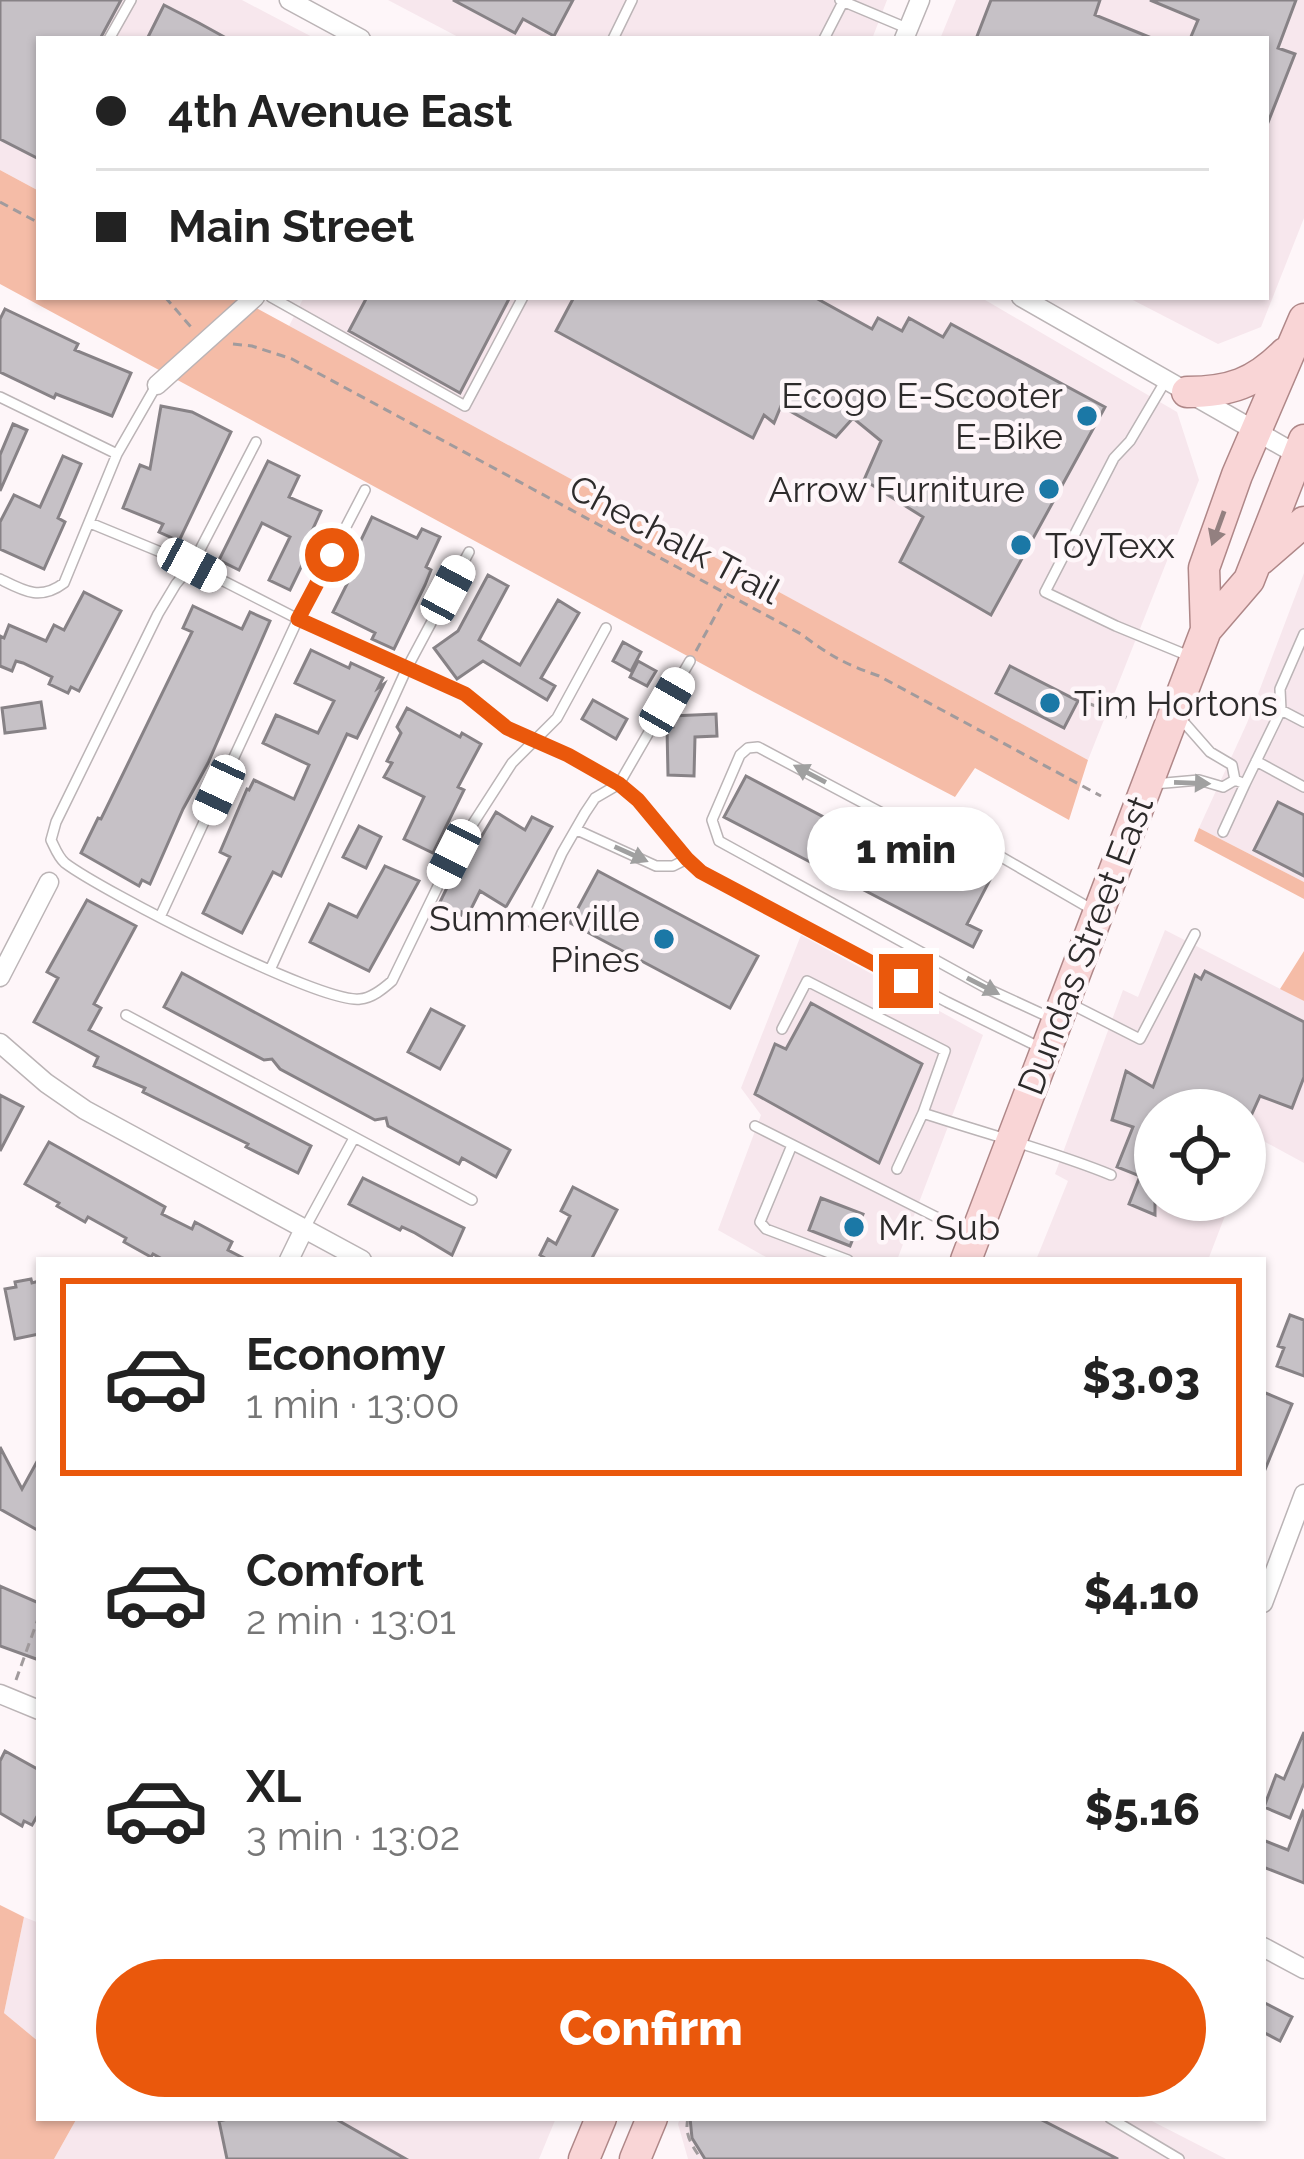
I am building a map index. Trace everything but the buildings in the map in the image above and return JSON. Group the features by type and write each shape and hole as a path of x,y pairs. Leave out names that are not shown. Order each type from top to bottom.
{"main road":[{"path":"1177,386 1216,392 1244,384 1271,367 1299,332"},
{"name":"Dundas Street East","path":"1200,644 1204,568 1299,332"},
{"name":"Dundas Street East","path":"970,1248 1200,644 1250,580 1302,451"},
{"path":"1256,564 1304,522"},
{"path":"584,2159 600,2121"},
{"path":"635,2159 651,2121"}],"street":[{"path":"289,0 356,36"},
{"path":"907,34 920,0"},
{"path":"157,385 252,300"},
{"path":"1026,300 1255,432 1302,451"},
{"path":"0,977 49,882"},
{"path":"0,1043 85,1111 356,1257"},
{"path":"291,1257 304,1229"},
{"path":"1266,1595 1304,1494"},
{"path":"4,1696 36,1709"},
{"path":"1266,1949 1304,1969"}],"lane":[{"path":"111,36 131,0"},
{"path":"614,36 632,0"},
{"path":"825,36 842,1 907,34"},
{"path":"277,300 465,406 521,300"},
{"path":"0,579 32,595 52,592 64,583 117,454 157,385"},
{"path":"1177,386 1114,458 1045,592 1116,626 1200,644"},
{"path":"0,397 117,454"},
{"path":"256,442 192,565 158,614 51,840 61,860 160,917 337,997 361,999 380,991 392,982 454,854 512,764 556,718 606,628"},
{"path":"160,917 298,619 365,490"},
{"path":"90,523 192,565 465,694 507,728 619,784 701,872 947,1002 1140,1039 1195,934"},
{"path":"270,970 407,668 469,551"},
{"path":"1223,832 1240,782 1281,710 1280,689 1304,634"},
{"path":"531,922 562,853 595,798 619,784 691,661"},
{"path":"1281,710 1304,722"},
{"path":"1174,711 1210,752 1232,765 1240,782"},
{"path":"1056,1024 719,841 712,820 740,754 758,747 929,838 953,830 1097,913"},
{"path":"1256,761 1304,787"},
{"path":"1145,785 1199,779 1222,788 1240,782"},
{"path":"577,830 656,866 673,866 687,859"},
{"path":"782,1029 807,981 945,1051 897,1168"},
{"path":"126,1015 472,1199"},
{"path":"923,1113 1055,1152 1111,1175"},
{"path":"755,1126 970,1248"},
{"path":"304,1229 354,1138"},
{"path":"792,1145 760,1222 766,1229 840,1257"},
{"path":"1115,2121 1179,2159"}],"path":[{"path":"0,202 36,221"},
{"path":"168,300 190,327"},
{"name":"Chechalk Trail","path":"232,344 292,359 801,634 849,667 879,676 1101,796"},
{"path":"691,661 726,594"},
{"path":"1090,704 1131,719"},
{"path":"4,1696 36,1623"},
{"path":"688,2121 689,2140 701,2159"}],"shaded area":[{"path":"0,0 242,0 310,36 36,36 36,189 0,170"},
{"path":"388,0 887,0 873,36 456,36"},
{"path":"956,0 1304,0 1304,218 1261,327 1218,344 1133,300 1269,300 1269,36 941,36"},
{"path":"0,170 36,189 36,300 242,300 1088,760 1069,820 975,768 955,797 0,284"},
{"path":"302,300 985,300 1177,412 1199,480 1088,760 289,326"},
{"path":"1304,573 1304,882 1199,828 1247,723"},
{"path":"1199,828 1304,882 1304,899 1194,841"},
{"path":"1165,930 1304,1001 1304,1163 1266,1142 1266,1089 1134,1089 1134,1221 1223,1221 1209,1257 1037,1257 1068,1181 1055,1174 1123,990 1138,997"},
{"path":"801,935 983,1035 898,1257 766,1257 718,1230 761,1115 741,1088"},
{"path":"1304,951 1304,1001 1280,989"},
{"path":"0,1905 24,1917 4,2013 36,2040 36,2121 75,2121 54,2159 0,2159"},
{"path":"24,1917 36,1922 36,2040 4,2013"},
{"path":"75,2121 555,2121 539,2159 54,2159"},
{"path":"1152,2121 1226,2159 688,2159 678,2124"}],"place":[{"name":"Ecogo E-Scooter E-Bike","path":"1087,416"},
{"name":"Arrow Furniture","path":"1049,489"},
{"name":"ToyTexx","path":"1021,545"},
{"name":"Tim Hortons","path":"1050,703"},
{"name":"Summerville Pines","path":"664,939"},
{"name":"Mr. Sub","path":"854,1227"}],"route":[{"path":"332,555 298,619 465,694 507,728 619,784 701,872 906,981"}]}
